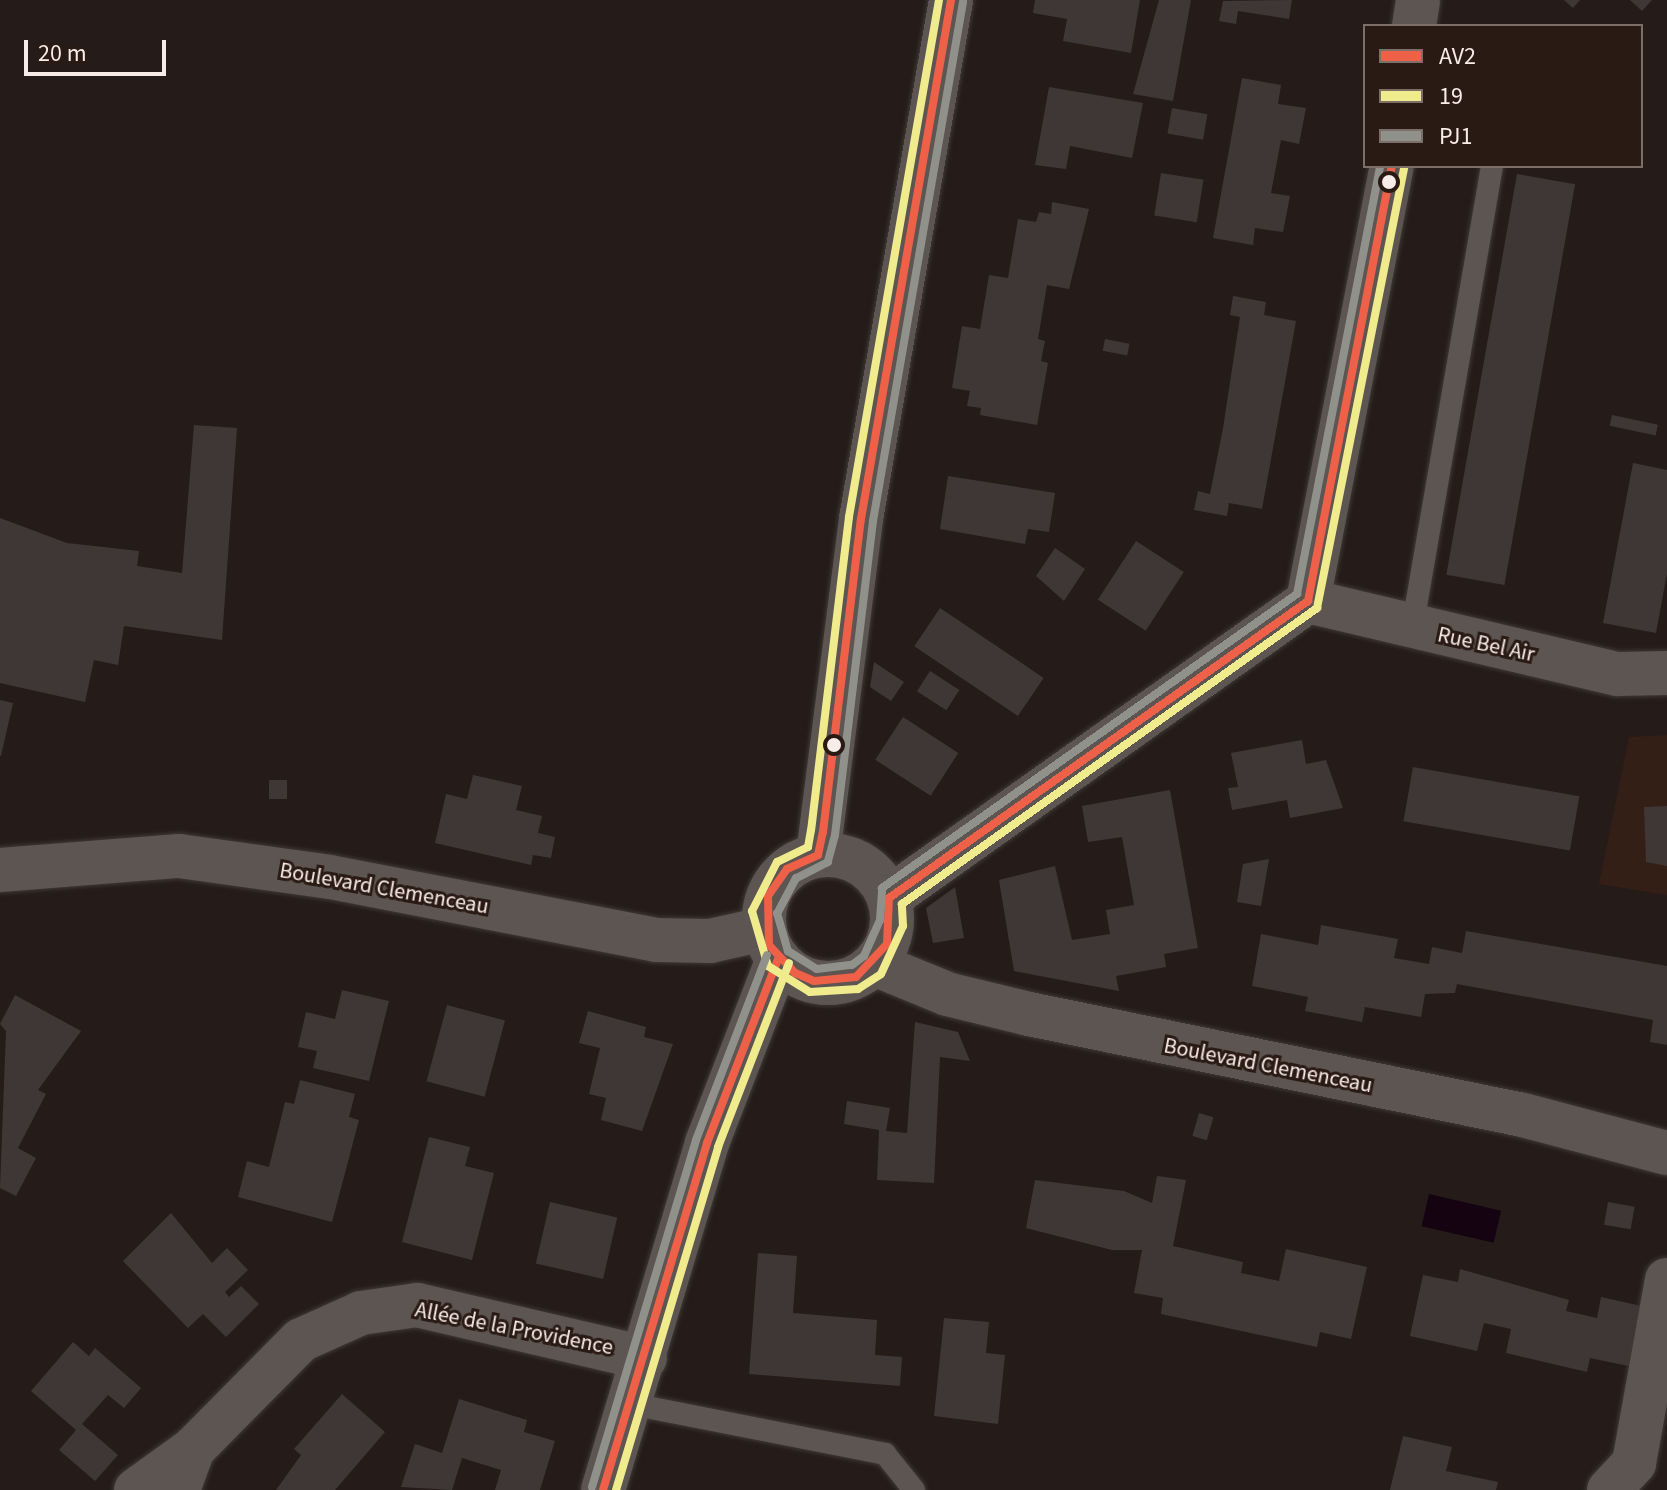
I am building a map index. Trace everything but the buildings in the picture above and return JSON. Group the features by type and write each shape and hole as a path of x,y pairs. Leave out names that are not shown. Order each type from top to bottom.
{"street":[{"path":"818,855 861,519 951,0"},
{"path":"1414,24 1418,0"},
{"path":"889,898 1308,601 1392,168"},
{"name":"Rue Bel Air","path":"1308,601 1412,629 1618,674 1667,673"},
{"path":"603,1490 707,1143 771,944 776,881 818,855 861,864 889,898 892,922 874,964 856,977 825,982 771,944"},
{"name":"Boulevard Clemenceau","path":"0,870 179,856 330,877 656,940 771,944"},
{"name":"Boulevard Clemenceau","path":"874,964 1015,1010 1523,1115 1667,1153"},
{"path":"1609,1490 1634,1463 1667,1280"},
{"name":"Allée de la Providence","path":"136,1490 193,1449 301,1340 361,1313 417,1305 645,1358"},
{"name":"Allée de la Providence","path":"178,1490 193,1449"}],"lane":[{"path":"1412,629 1492,168"},
{"path":"631,1404 885,1454 914,1490"}],"shaded area":[{"path":"1667,735 1667,895 1599,884 1629,737"},
{"path":"1429,1194 1501,1211 1494,1243 1422,1226"}],"transit line":[{"name":"19","path":"939,0 849,517 808,847 777,862 752,911 768,966 810,992 858,989 881,974 903,926 902,904 1317,608 1404,168"},
{"name":"AV2","path":"889,898 887,944 856,977 814,981 795,973 769,945 768,896 787,869 818,855 823,832 861,519 951,0"},
{"name":"PJ1","path":"963,2 873,521 835,835 828,862 796,878 777,913 788,951 817,969 852,965 864,956 880,920 882,888 1297,594 1380,168"},
{"name":"AV2","path":"889,898 1308,601 1392,168"},
{"name":"PJ1","path":"592,1487 696,1140 767,955"},
{"name":"AV2","path":"603,1490 707,1143 778,959"},
{"name":"19","path":"616,1490 718,1147 789,963"}]}
